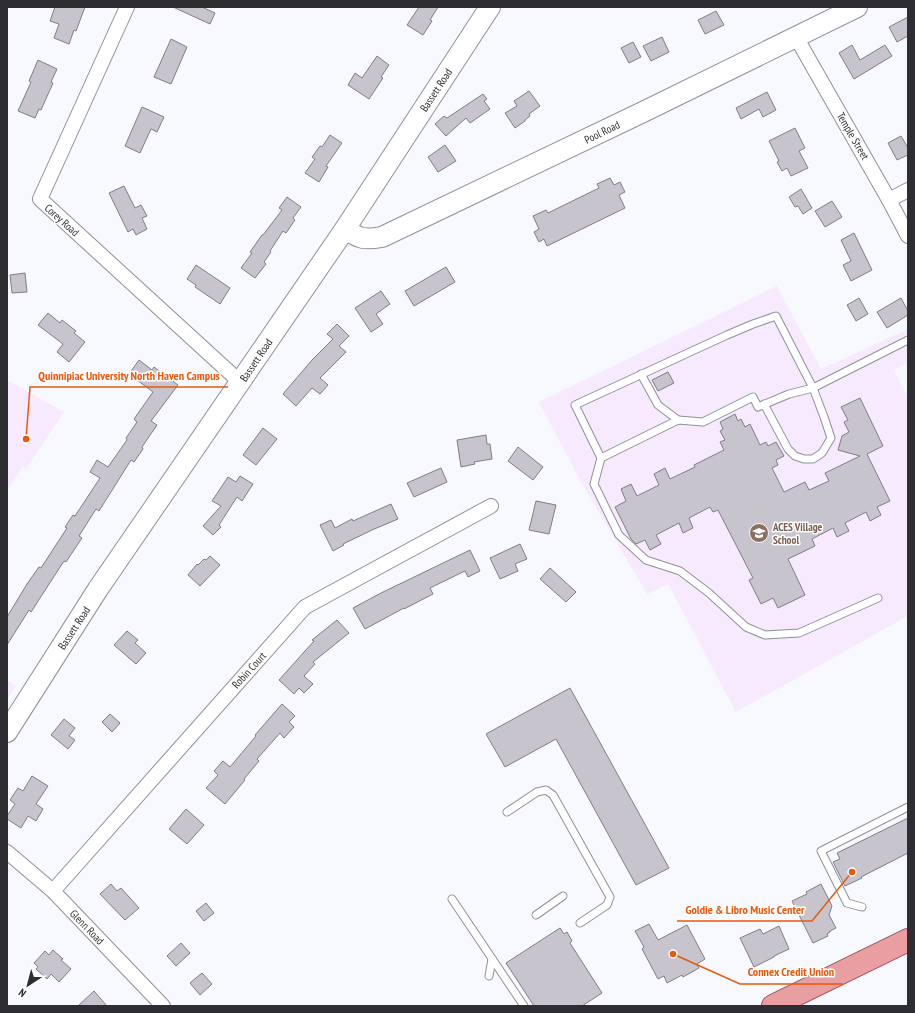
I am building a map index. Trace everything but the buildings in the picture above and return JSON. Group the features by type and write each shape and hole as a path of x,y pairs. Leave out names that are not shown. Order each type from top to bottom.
{"main road":[{"path":"773,1006 908,940"}],"street":[{"name":"Corey Road","path":"127,7 40,199 240,382"},
{"name":"Bassett Road","path":"7,732 98,589 345,229 490,7"},
{"name":"Pool Road","path":"345,229 357,237 369,239 382,237 857,7"},
{"name":"Temple Street","path":"796,37 908,236"},
{"path":"889,200 908,190"},
{"name":"Robin Court","path":"53,892 304,607 491,506"},
{"name":"Glenn Road","path":"7,852 53,892 164,1006"}],"lane":[{"path":"764,404 788,449 795,456 804,459 813,459 822,453 830,438 824,417 813,388 776,316 753,324 575,405 601,458 594,484 618,535 646,560 680,571 709,593 746,627 765,635 799,633 878,598"},
{"path":"601,458 678,420 703,422 753,397 758,407 789,394 813,388 908,340"},
{"path":"641,374 658,405 678,420"},
{"path":"507,812 537,792 546,790 553,795 610,897 608,905 580,923"},
{"path":"862,907 848,903 821,851 908,807"},
{"path":"536,915 563,896"},
{"path":"452,899 524,1006"},
{"path":"490,976 492,959"}],"shaded area":[{"name":"ACES Village School","path":"777,286 821,369 908,329 908,362 894,370 908,397 908,616 736,712 668,584 647,594 581,482 539,402"},
{"path":"7,380 64,412 26,469 23,467 7,490"},
{"path":"7,680 16,686 7,699"}],"place":[{"name":"Quinnipiac University North Haven Campus","path":"26,439"},
{"name":"ACES Village School","path":"759,533"},
{"name":"Goldie & Libro Music Center","path":"852,872"},
{"name":"Connex Credit Union","path":"673,954"}]}
